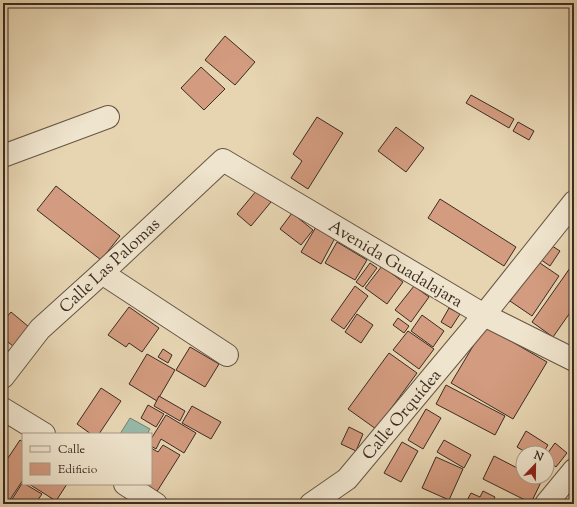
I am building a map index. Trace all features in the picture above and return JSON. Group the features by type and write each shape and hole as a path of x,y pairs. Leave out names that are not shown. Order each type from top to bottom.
{"street":[{"path":"3,156 108,116"},
{"name":"Calle Las Palomas","path":"3,377 40,329 222,160"},
{"name":"Avenida Guadalajara","path":"222,160 484,315 574,360"},
{"name":"Calle Orquídea","path":"311,504 347,479 484,315 574,202"},
{"path":"102,273 227,355"},
{"path":"3,409 42,433"},
{"path":"546,504 574,470"},
{"path":"123,485 125,504"},
{"path":"125,485 156,504"}],"shaded area":[{"path":"130,418 150,429 148,433 121,433"}],"building":[{"path":"225,36 255,62 235,85 205,60"},
{"path":"201,67 225,89 204,110 181,88"},
{"path":"471,95 514,119 509,128 466,103"},
{"path":"317,117 343,133 308,189 291,178 302,161 293,154"},
{"path":"518,122 534,131 529,140 513,131"},
{"path":"396,127 424,148 406,172 378,151"},
{"path":"56,186 120,236 101,260 37,210"},
{"path":"257,190 271,202 251,226 237,214"},
{"path":"440,199 516,247 504,266 428,218"},
{"path":"292,213 313,230 301,245 280,229"},
{"path":"316,227 335,238 321,264 301,252"},
{"path":"337,242 367,260 355,280 325,263"},
{"path":"549,244 560,251 550,266 540,259"},
{"path":"537,261 559,276 532,316 510,301"},
{"path":"370,263 377,268 363,287 356,282"},
{"path":"382,266 403,282 387,304 365,288"},
{"path":"570,268 574,270 574,307 553,337 532,322"},
{"path":"355,286 368,296 344,329 331,320"},
{"path":"414,286 429,297 411,322 395,310"},
{"path":"129,307 159,328 142,352 129,343 126,347 108,335"},
{"path":"449,308 460,314 451,328 441,322"},
{"path":"11,312 29,327 13,346 3,338 3,321"},
{"path":"357,314 373,325 361,343 345,332"},
{"path":"422,315 444,331 433,347 411,331"},
{"path":"398,318 409,326 404,333 393,325"},
{"path":"485,326 547,362 513,419 451,383"},
{"path":"408,331 434,349 419,369 393,350"},
{"path":"3,346 11,353 3,363"},
{"path":"190,347 219,364 205,387 176,370"},
{"path":"163,349 172,355 168,363 158,357"},
{"path":"389,353 417,373 376,429 348,409"},
{"path":"147,354 175,370 157,401 129,384"},
{"path":"446,385 505,416 495,435 436,404"},
{"path":"101,388 121,401 100,433 90,433 77,424"},
{"path":"159,396 185,411 180,421 154,406"},
{"path":"148,405 164,414 156,427 141,418"},
{"path":"192,406 221,422 211,439 182,423"},
{"path":"426,409 441,418 423,449 408,440"},
{"path":"166,415 196,433 184,453 161,439 156,449 152,447 152,437"},
{"path":"349,427 363,434 356,451 341,444"},
{"path":"526,431 548,445 518,445"},
{"path":"20,440 22,441 22,482 7,504 3,504 3,454 8,458"},
{"path":"444,440 471,455 464,468 437,452"},
{"path":"402,442 418,451 401,482 384,473"},
{"path":"555,443 567,453 556,467 555,445 554,445"},
{"path":"163,445 180,455 156,493 144,485 152,485 152,449 158,452"},
{"path":"494,456 515,467 515,485 540,485 531,503 483,479"},
{"path":"436,457 463,469 449,500 422,488"},
{"path":"22,484 22,485 27,485 42,494 35,504 9,504"},
{"path":"31,485 66,485 56,501"},
{"path":"483,491 495,497 491,504 465,504 471,493 480,497"},
{"path":"515,499 524,504 513,504"}]}
